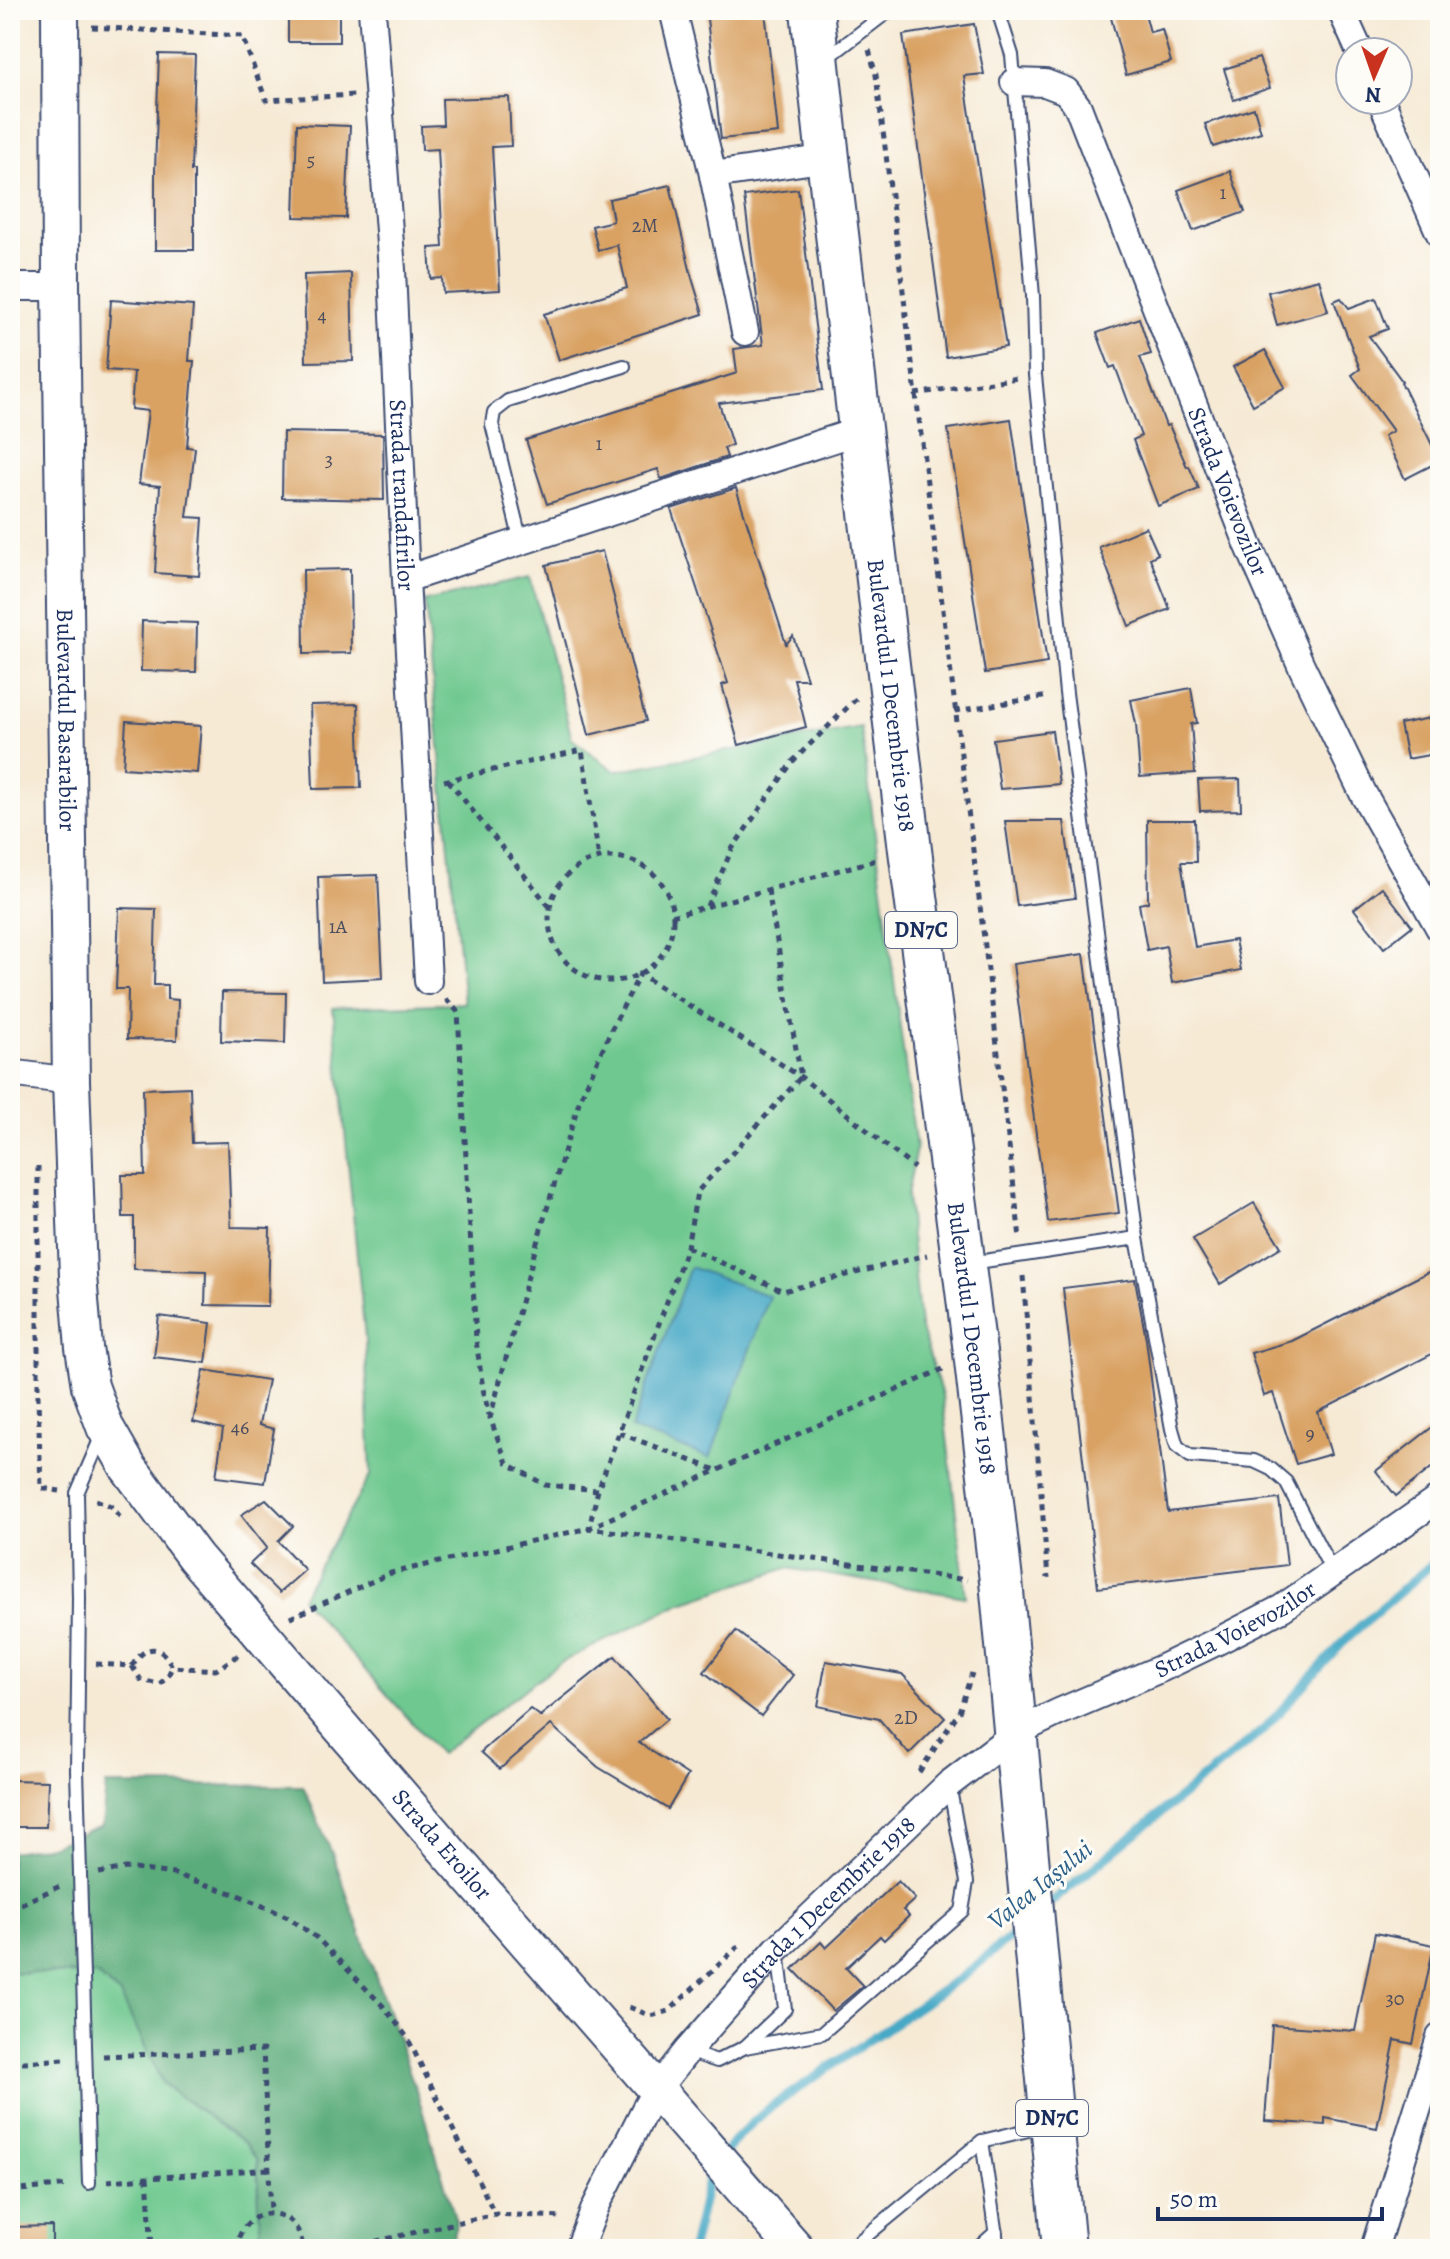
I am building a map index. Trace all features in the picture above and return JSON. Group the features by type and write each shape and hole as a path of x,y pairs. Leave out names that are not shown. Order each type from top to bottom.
{"main road":[{"name":"Bulevardul 1 Decembrie 1918","path":"812,10 910,850 945,1260 1000,1565 1064,2249"},
{"name":"Bulevardul Basarabilor","path":"60,18 71,1081 78,1276 84,1348 90,1386 105,1427"},
{"name":"Strada Eroilor","path":"105,1427 141,1488 195,1557 441,1844 788,2240"}],"street":[{"name":"Strada trandafirilor","path":"372,10 392,270 428,981"},
{"path":"673,10 713,175 745,332"},
{"path":"1341,10 1353,36"},
{"name":"Strada Voievozilor","path":"1014,82 1045,83 1066,91 1078,107 1248,544 1295,652 1364,795 1440,929"},
{"path":"1388,116 1440,234"},
{"path":"713,175 828,158"},
{"path":"10,287 61,287"},
{"path":"406,579 861,430"},
{"path":"10,1073 71,1081"},
{"name":"Strada Voievozilor","path":"1017,1732 1220,1640 1282,1608 1440,1498"},
{"name":"Strada 1 Decembrie 1918","path":"579,2249 645,2109 687,2051 777,1949 949,1784 1017,1732"},
{"path":"1374,2249 1440,2037"}],"lane":[{"path":"818,65 890,10"},
{"path":"994,10 999,14 1012,55 1033,296 1035,375 1066,693 1137,1238 1172,1429 1177,1446 1190,1456 1254,1461 1271,1469 1286,1482 1333,1573"},
{"path":"521,542 492,424 494,412 508,401 624,366"},
{"path":"945,1260 1022,1256 1137,1238"},
{"path":"89,2183 77,1770 77,1493 105,1427"},
{"path":"687,2051 717,2061 745,2047 822,2033 962,1911 967,1882 949,1784"},
{"path":"745,2047 785,2009 777,1949"},
{"path":"850,2249 982,2141 1053,2124"},
{"path":"982,2141 998,2249"},
{"path":"977,2249 996,2232"}],"path":[{"path":"60,18 242,36 266,100 378,93"},
{"path":"864,29 876,75 1022,1256 1048,1578"},
{"path":"915,394 1035,375"},
{"path":"955,711 1066,693"},
{"path":"707,906 732,849 793,761 860,695"},
{"path":"418,787 582,750 599,858"},
{"path":"448,780 549,907"},
{"path":"619,857 638,863 654,874 666,889 672,908 673,928 667,946 656,962 640,974 621,981 601,980 582,974 566,962 554,946 549,927 549,907 556,889 567,875 582,864 599,858 619,857"},
{"path":"672,916 878,859"},
{"path":"768,890 801,1077"},
{"path":"640,974 801,1077 922,1174"},
{"path":"490,1418 538,1239 580,1099 640,974"},
{"path":"428,981 458,1012 476,1340 490,1418 507,1463 545,1485 598,1490"},
{"path":"589,1528 598,1490 687,1247 697,1192 801,1077"},
{"path":"687,1247 783,1291 945,1260"},
{"path":"285,1620 391,1573 589,1528 955,1364"},
{"path":"619,1433 717,1471"},
{"path":"589,1528 980,1582"},
{"path":"148,1649 159,1650 172,1667 167,1678 159,1684 150,1684 141,1680 132,1666 138,1656 148,1649"},
{"path":"172,1667 216,1670 243,1652"},
{"path":"79,1663 132,1666"},
{"path":"917,1775 959,1712 975,1663"},
{"path":"10,1909 80,1876 126,1868 174,1874 238,1895 288,1917 317,1938 383,2006 407,2037 495,2214"},
{"path":"627,2005 651,2016 669,2011 747,1938"},
{"path":"10,2063 263,2050 271,2213"},
{"path":"10,2191 270,2169"},
{"path":"147,2177 152,2249"},
{"path":"207,2249 235,2248 245,2223 259,2215 271,2213 295,2224 304,2249 355,2246 495,2214 591,2218"}],"green space":[{"path":"530,577 572,739 615,771 861,727 916,1149 907,1196 920,1326 942,1395 966,1597 787,1568 679,1604 558,1664 440,1754 301,1598 371,1474 365,1338 333,1008 464,1003 425,601"},
{"path":"106,1785 303,1786 333,1855 419,2099 456,2221 453,2249 261,2249 257,2160 245,2143 163,2084 121,1996 97,1975 10,1972 10,1852 49,1846 102,1826"},
{"path":"10,1972 97,1975 121,1996 163,2084 245,2143 257,2160 261,2249 10,2249"}],"water":[{"path":"690,1267 769,1296 710,1458 631,1429"}],"building":[{"path":"288,10 339,10 339,42 288,42"},
{"path":"706,10 765,10 778,133 721,139"},
{"path":"1109,10 1144,10 1150,32 1162,29 1171,62 1126,75"},
{"path":"974,24 984,74 964,76 1006,347 946,357 903,35"},
{"path":"159,54 195,55 191,171 194,171 194,250 155,250"},
{"path":"1259,58 1270,88 1234,100 1224,69"},
{"path":"509,97 511,146 492,147 500,290 443,293 442,278 431,279 429,248 443,247 438,149 422,150 421,126 443,125 442,99"},
{"path":"1254,108 1261,132 1213,147 1205,124"},
{"path":"297,124 350,126 346,218 294,217"},
{"path":"1230,171 1245,212 1193,231 1178,190"},
{"path":"670,185 703,314 559,360 544,314 627,288 617,245 598,250 592,226 613,221 609,199"},
{"path":"798,189 823,390 719,403 732,445 724,448 727,457 661,479 658,469 547,504 526,440 737,373 734,349 763,345 744,196"},
{"path":"351,273 353,361 306,362 304,275"},
{"path":"1319,279 1328,311 1277,325 1268,292"},
{"path":"1341,298 1349,308 1376,298 1388,329 1369,336 1402,381 1440,461 1405,479 1384,436 1393,431 1352,375 1360,369 1334,301"},
{"path":"111,300 193,306 189,361 194,361 187,447 195,448 187,517 203,518 199,576 155,573 160,486 139,484 148,411 131,409 134,372 106,370"},
{"path":"1139,318 1151,354 1140,357 1166,426 1169,425 1199,489 1158,506 1133,440 1141,436 1115,366 1110,368 1097,333"},
{"path":"1265,350 1285,387 1253,405 1233,367"},
{"path":"1011,419 1047,663 985,673 948,429"},
{"path":"283,432 383,434 384,500 282,498"},
{"path":"736,488 786,644 793,636 807,679 794,679 806,727 739,745 722,685 728,683 671,509"},
{"path":"1146,527 1158,554 1150,558 1170,609 1129,626 1099,547"},
{"path":"602,551 646,721 589,735 546,565"},
{"path":"350,569 351,653 304,654 303,570"},
{"path":"142,621 197,623 196,672 141,671"},
{"path":"1191,688 1197,723 1191,724 1195,773 1140,777 1131,700"},
{"path":"358,704 361,788 313,789 310,705"},
{"path":"1440,716 1440,753 1407,759 1400,724"},
{"path":"126,721 201,726 197,773 123,768"},
{"path":"1052,731 1059,784 1000,789 993,739"},
{"path":"1240,779 1241,810 1200,811 1198,780"},
{"path":"1147,820 1195,820 1196,862 1181,862 1195,947 1235,940 1241,970 1172,983 1166,946 1147,950 1139,904 1148,902"},
{"path":"1005,821 1064,821 1075,898 1017,906"},
{"path":"378,875 383,978 322,981 318,877"},
{"path":"1382,887 1412,926 1384,948 1354,909"},
{"path":"119,908 156,909 154,985 167,985 167,999 178,1000 177,1040 127,1039 128,989 116,989"},
{"path":"1084,954 1119,1213 1048,1222 1013,964"},
{"path":"222,992 286,993 285,1043 221,1041"},
{"path":"190,1087 192,1143 228,1142 231,1227 270,1228 268,1306 205,1305 206,1271 134,1269 134,1217 123,1217 122,1175 145,1175 143,1089"},
{"path":"1254,1203 1281,1247 1220,1284 1193,1239"},
{"path":"1440,1266 1440,1350 1318,1412 1331,1454 1296,1464 1273,1393 1264,1396 1251,1353 1292,1341"},
{"path":"1135,1279 1146,1339 1168,1512 1279,1499 1287,1565 1098,1588 1063,1288"},
{"path":"159,1316 211,1323 206,1363 154,1357"},
{"path":"204,1370 268,1380 259,1425 274,1429 265,1483 216,1477 223,1429 193,1422"},
{"path":"1440,1421 1440,1461 1396,1496 1376,1471"},
{"path":"266,1499 293,1526 278,1541 305,1570 279,1593 250,1564 267,1548 241,1515"},
{"path":"736,1631 793,1675 761,1716 704,1672"},
{"path":"615,1656 667,1719 639,1743 688,1775 668,1809 598,1767 551,1725 500,1769 481,1752 530,1709 540,1716"},
{"path":"826,1661 902,1674 945,1718 909,1754 879,1719 818,1706"},
{"path":"10,1780 48,1781 46,1827 10,1827"},
{"path":"898,1881 915,1899 903,1910 909,1916 884,1940 880,1936 846,1968 863,1986 833,2011 793,1969 821,1942 826,1948"},
{"path":"1375,1933 1434,1945 1413,2044 1395,2040 1377,2128 1325,2118 1325,2125 1265,2121 1272,2025 1355,2031"},
{"path":"52,2226 52,2249 10,2249 10,2227"}],"waterway":[{"name":"Valea Iașului","path":"1044,1908 1263,1730 1349,1636 1440,1557"},
{"name":"Valea Iașului","path":"723,2156 738,2136 768,2109 966,1974 1021,1928"},
{"name":"Valea Iașului","path":"692,2249 709,2175 714,2168"}]}
